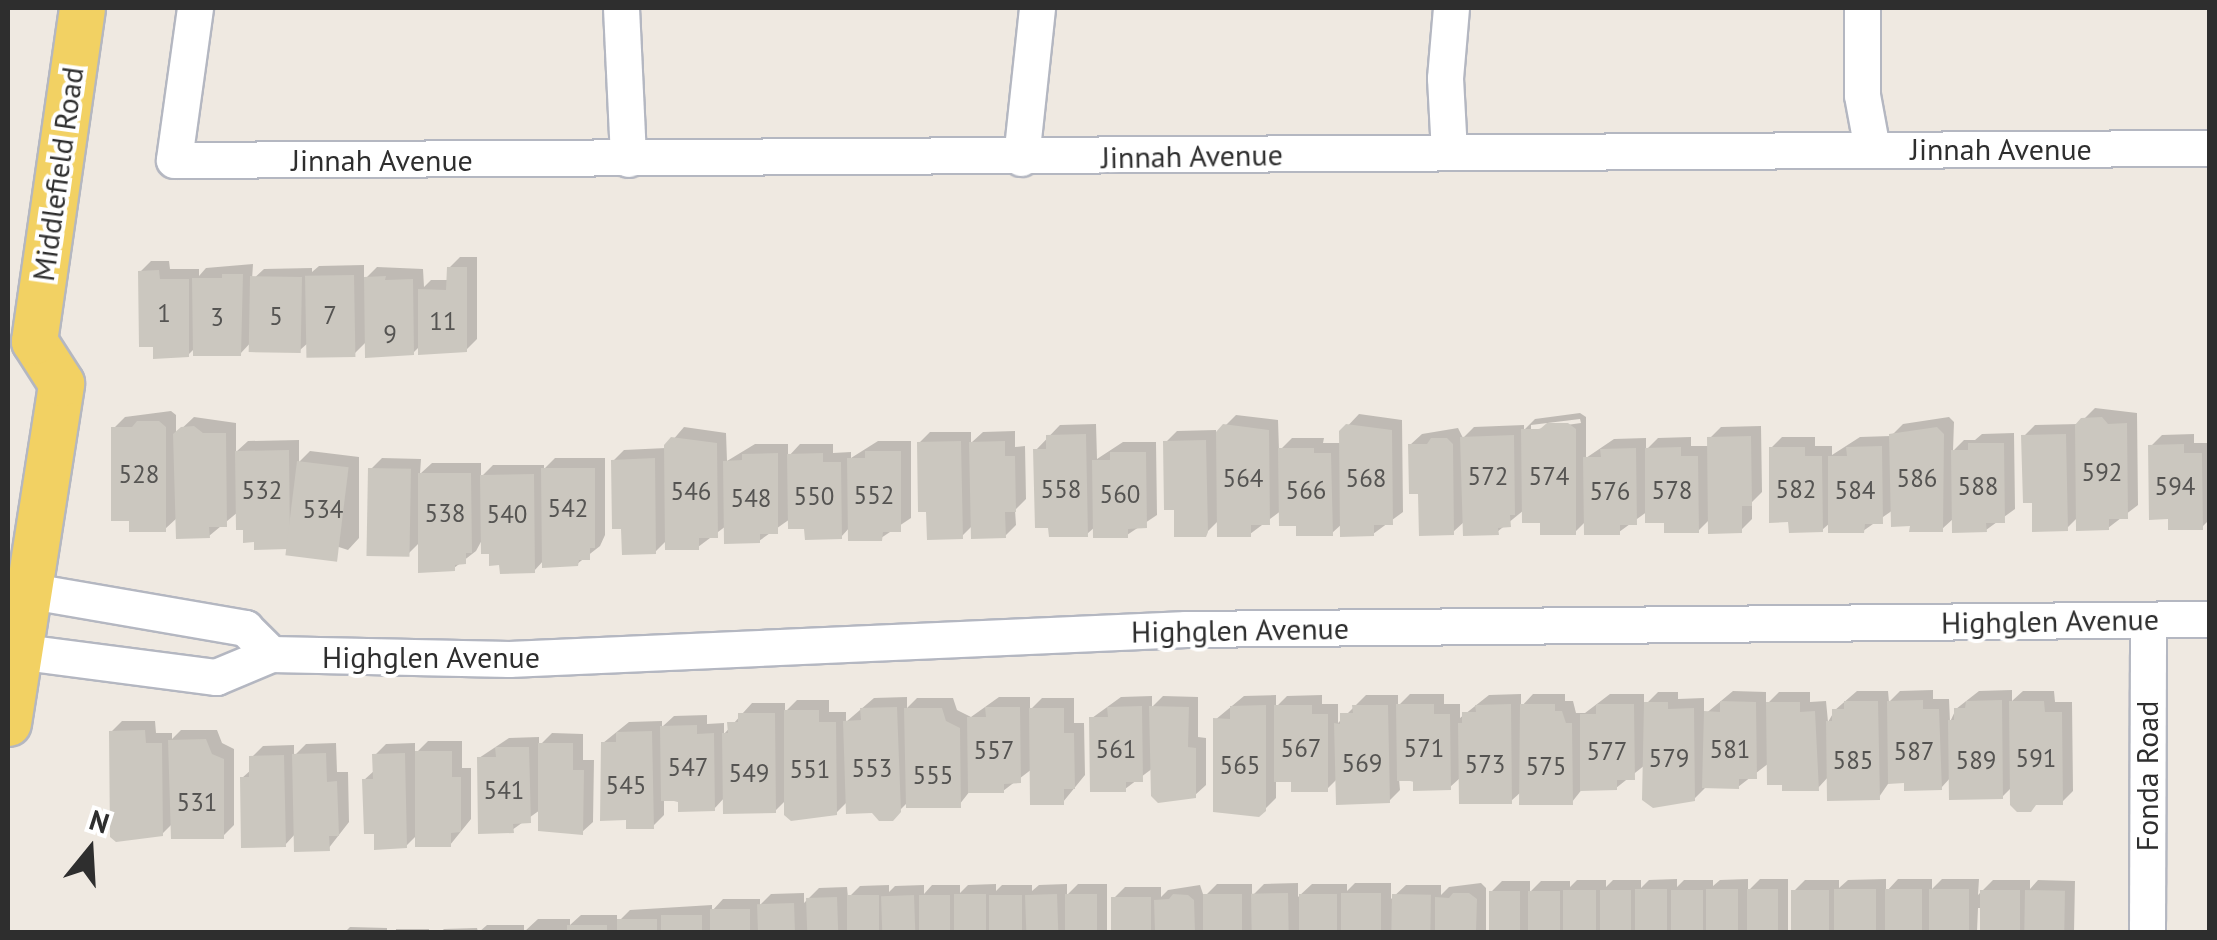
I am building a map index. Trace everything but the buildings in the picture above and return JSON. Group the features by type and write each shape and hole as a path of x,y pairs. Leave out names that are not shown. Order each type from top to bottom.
{"main road":[{"name":"Middlefield Road","path":"8,723 18,589 61,383 21,352 82,8"}],"street":[{"name":"Jinnah Avenue","path":"194,8 174,160 2210,148"},
{"path":"622,8 628,160"},
{"path":"1022,158 1038,8"},
{"path":"1449,152 1445,78 1451,8"},
{"path":"1862,8 1862,95 1872,149"},
{"path":"18,589 245,628 271,654"},
{"name":"Highglen Avenue","path":"12,651 216,677 271,654 509,659 1186,629 2210,619"},
{"name":"Fonda Road","path":"2146,932 2148,620"}]}
